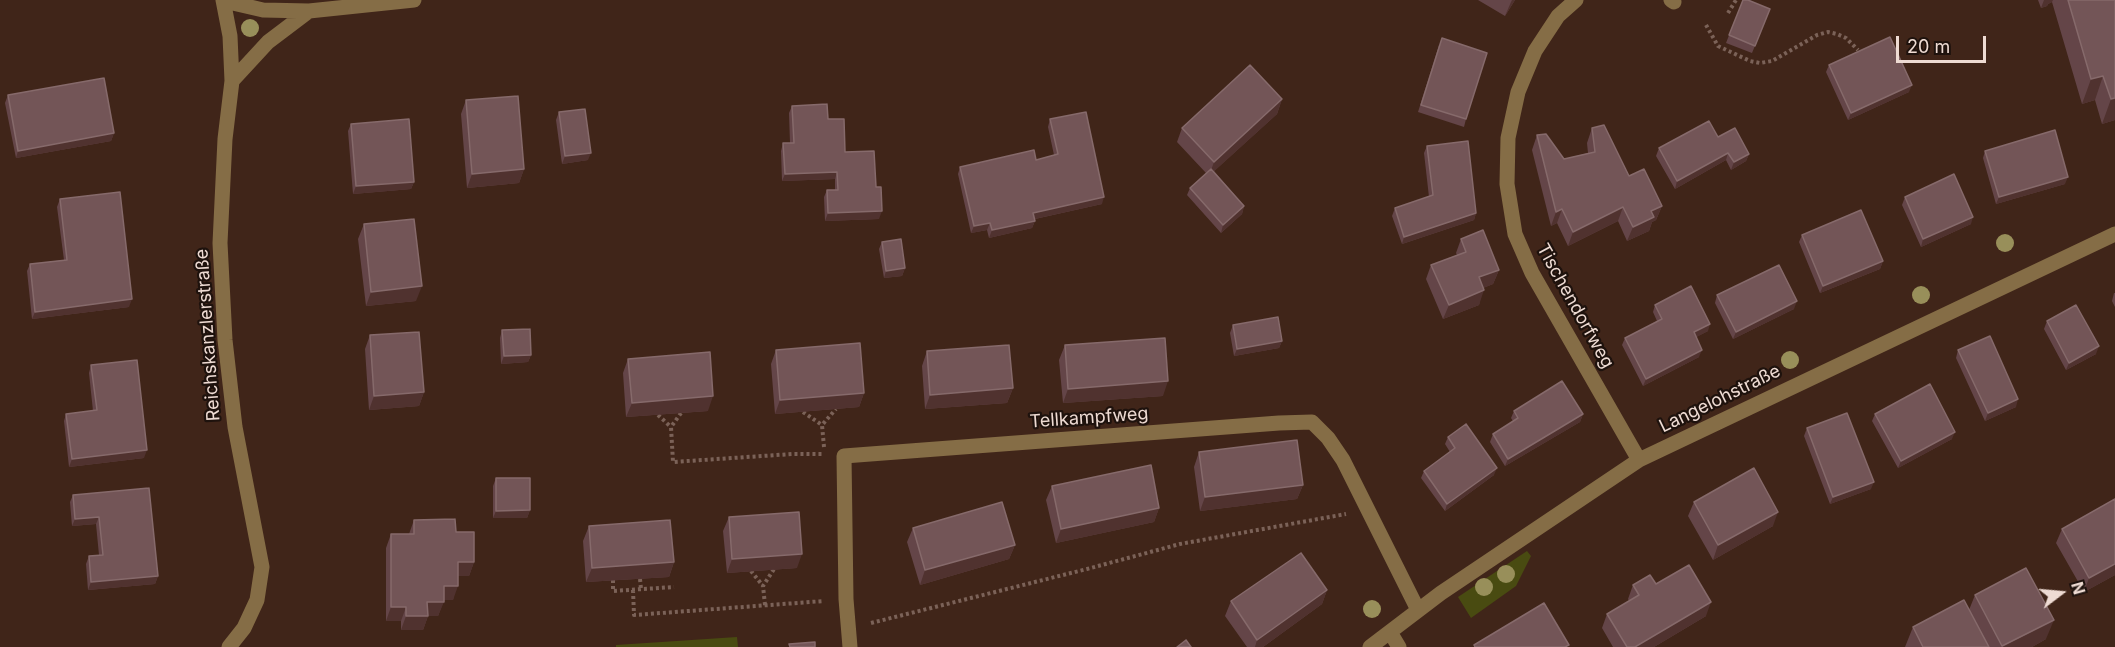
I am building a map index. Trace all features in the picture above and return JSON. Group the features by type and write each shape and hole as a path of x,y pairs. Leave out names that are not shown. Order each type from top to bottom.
{"street":[{"name":"Reichskanzlerstraße","path":"229,647 244,628 257,600 262,567 235,427 225,340 220,239 225,139 232,81 230,36 224,0 263,10 309,11 414,0"},
{"name":"Tischendorfweg","path":"1576,0 1558,16 1535,51 1518,92 1508,138 1507,184 1515,234 1532,273 1640,460"},
{"path":"232,81 267,42 309,11"},
{"name":"Langelohstraße","path":"1370,647 1418,610 1640,460 2115,234"},
{"name":"Tellkampfweg","path":"850,647 846,599 844,456 1279,423 1312,423 1328,438 1343,460 1418,610"},
{"path":"1390,632 1399,647"}],"path":[{"path":"1728,13 1736,0"},
{"path":"1706,25 1718,46 1750,61 1761,63 1772,61 1817,35 1828,32 1846,38 1858,50"},
{"path":"681,413 671,427 673,462 824,454 822,425 836,409"},
{"path":"803,412 822,425"},
{"path":"658,415 671,427"},
{"path":"849,628 1180,544 1367,510"},
{"path":"763,585 774,569"},
{"path":"751,571 763,585 765,605"},
{"path":"640,579 641,589"},
{"path":"613,580 613,591 674,588"},
{"path":"633,590 634,615 846,599"}],"shaded area":[{"path":"1527,551 1531,556 1516,586 1471,618 1458,597"},
{"path":"737,637 738,647 616,647 616,645"}],"building":[{"path":"1743,0 1770,9 1755,46 1729,35"},
{"path":"2068,0 2115,0 2115,98 2111,99 2103,76 2091,79"},
{"path":"1890,37 1912,85 1851,113 1829,65"},
{"path":"1442,38 1487,53 1466,119 1421,105"},
{"path":"1250,65 1282,99 1214,162 1182,128"},
{"path":"104,78 114,133 18,151 8,95"},
{"path":"518,96 524,169 472,174 466,100"},
{"path":"827,104 828,119 844,119 845,152 874,151 876,187 881,187 882,211 828,213 827,190 838,190 837,172 785,174 783,143 794,143 792,106"},
{"path":"585,109 591,153 565,156 559,112"},
{"path":"1086,112 1104,197 1033,213 1035,221 992,230 990,223 974,226 960,167 1034,150 1036,160 1058,154 1050,119"},
{"path":"409,119 414,182 356,186 351,124"},
{"path":"1709,121 1718,137 1735,128 1749,154 1734,162 1728,153 1677,181 1659,148"},
{"path":"1604,125 1629,176 1644,169 1662,206 1651,211 1654,217 1633,227 1623,207 1573,232 1562,209 1556,212 1537,135 1546,134 1564,159 1595,152 1592,128"},
{"path":"2055,130 2068,177 1999,197 1985,151"},
{"path":"1468,141 1476,213 1404,237 1395,208 1433,195 1427,146"},
{"path":"1211,169 1244,206 1223,225 1190,188"},
{"path":"1954,174 1973,217 1923,239 1905,197"},
{"path":"120,192 132,299 35,312 30,264 67,260 60,199"},
{"path":"1861,210 1883,261 1823,286 1802,235"},
{"path":"414,219 422,286 371,292 364,224"},
{"path":"1483,230 1499,270 1479,277 1484,290 1449,305 1431,265 1466,252 1461,239"},
{"path":"901,239 905,268 886,271 882,242"},
{"path":"1779,265 1797,301 1736,332 1717,295"},
{"path":"1691,286 1710,324 1694,332 1702,350 1646,379 1625,338 1662,319 1655,305"},
{"path":"2076,305 2099,346 2069,363 2047,321"},
{"path":"1278,317 1282,341 1237,349 1233,325"},
{"path":"530,329 531,355 504,356 502,330"},
{"path":"419,332 424,392 374,396 370,335"},
{"path":"1990,336 2018,399 1988,413 1958,350"},
{"path":"1165,338 1168,381 1068,389 1065,345"},
{"path":"860,343 864,393 780,400 776,350"},
{"path":"1009,345 1013,388 930,395 927,351"},
{"path":"710,352 713,396 632,403 628,359"},
{"path":"137,360 147,450 72,459 66,414 97,410 91,365"},
{"path":"1562,381 1583,414 1508,459 1493,434 1518,418 1514,411"},
{"path":"1930,384 1955,432 1901,461 1875,414"},
{"path":"1847,413 1874,482 1833,497 1807,428"},
{"path":"1466,424 1497,468 1447,504 1424,471 1455,448 1448,437"},
{"path":"1297,440 1303,485 1205,497 1199,452"},
{"path":"1151,465 1159,508 1061,529 1052,486"},
{"path":"1754,468 1778,512 1718,545 1694,502"},
{"path":"496,478 530,478 530,510 496,511"},
{"path":"149,488 158,576 91,582 89,556 103,555 99,517 75,519 73,495"},
{"path":"2115,499 2115,564 2089,578 2062,529"},
{"path":"1002,502 1015,545 925,570 913,528"},
{"path":"799,512 802,554 732,559 729,517"},
{"path":"455,519 456,532 474,532 474,562 458,562 458,586 444,586 444,602 427,602 428,616 406,616 406,607 391,607 391,534 414,534 414,520"},
{"path":"670,520 674,562 592,568 589,526"},
{"path":"1301,553 1327,590 1257,640 1231,601"},
{"path":"1689,565 1711,602 1635,647 1627,647 1607,614 1639,595 1633,585 1650,575 1656,584"},
{"path":"2026,568 2054,620 2002,646 1975,595"},
{"path":"1964,600 1989,647 1923,647 1913,627"},
{"path":"1544,603 1569,645 1565,647 1475,647 1474,645"},
{"path":"1186,640 1191,647 1177,647"},
{"path":"815,642 815,647 790,647 789,644"}]}
